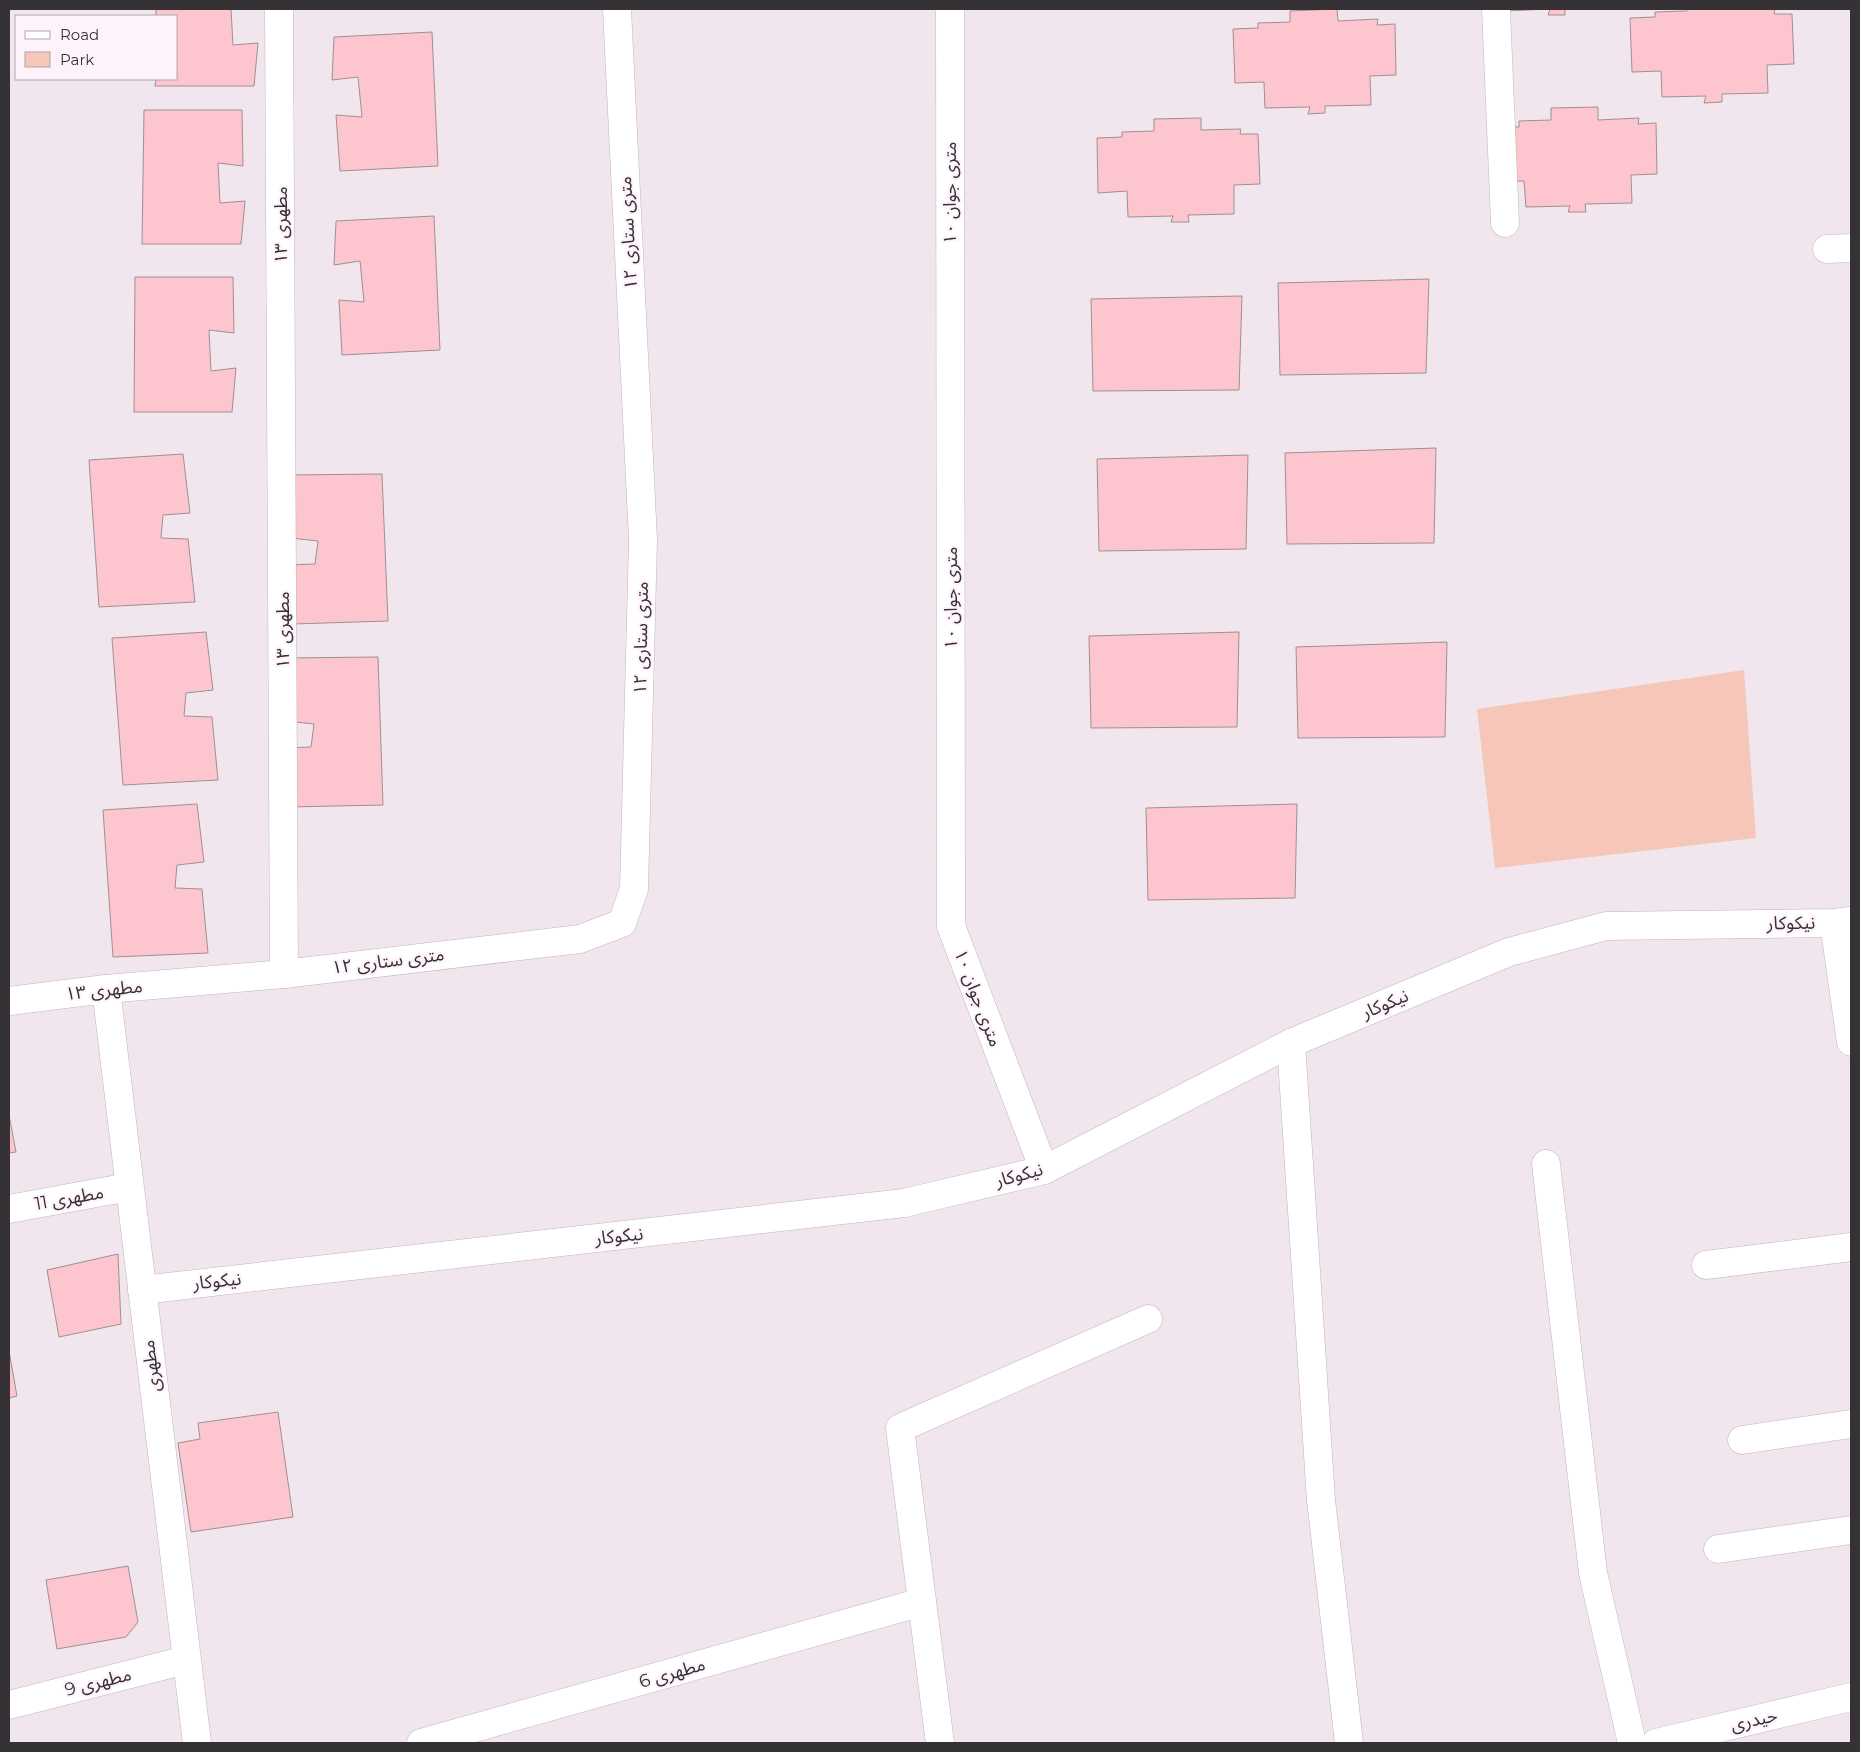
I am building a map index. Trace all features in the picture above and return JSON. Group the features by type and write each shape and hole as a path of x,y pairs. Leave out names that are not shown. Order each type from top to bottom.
{"street":[{"name":"مطهری ۱۳","path":"9,1001 106,989 284,974 280,9"},
{"name":"۱۲ متری ستاری","path":"284,974 580,939 622,923 634,889 643,540 618,9"},
{"name":"۱۰ متری جوان","path":"950,9 951,926 1044,1170"},
{"path":"1496,9 1505,223"},
{"name":"نیکوکار","path":"142,1290 904,1203 1044,1170 1291,1043 1509,952 1606,926 1842,922"},
{"path":"1842,922 1851,1042"},
{"name":"مطهری","path":"106,989 196,1743"},
{"path":"1291,1043 1322,1500 1348,1743"},
{"path":"1546,1164 1593,1573 1632,1743"},
{"name":"مطهری 11","path":"9,1209 130,1187"},
{"path":"1706,1265 1851,1247"},
{"path":"940,1743 900,1428 1148,1319"},
{"path":"1742,1440 1851,1424"},
{"path":"1718,1549 1851,1530"},
{"name":"مطهری 6","path":"421,1743 922,1602"},
{"name":"مطهری 9","path":"9,1705 186,1660"},
{"name":"حیدری","path":"1656,1743 1851,1697"}],"green space":[{"path":"1744,670 1756,838 1495,868 1477,709"}],"building":[{"path":"156,9 231,9 233,45 258,43 254,86 155,86 156,80 178,80 178,15 156,15"},
{"path":"1337,9 1338,21 1378,19 1377,25 1395,24 1396,75 1370,76 1371,105 1325,106 1325,113 1308,114 1310,107 1265,108 1264,82 1235,83 1233,29 1258,28 1258,23 1290,22 1290,11"},
{"path":"1505,9 1549,9 1505,11"},
{"path":"1550,9 1565,9 1565,15 1548,15"},
{"path":"1687,9 1775,9 1774,14 1792,14 1794,64 1767,65 1768,93 1722,94 1722,102 1704,103 1706,96 1662,97 1661,71 1632,72 1630,18 1655,17 1655,12 1687,11"},
{"path":"432,32 438,166 340,171 336,115 362,117 358,77 332,80 334,37"},
{"path":"1598,107 1598,120 1639,118 1638,124 1656,123 1657,174 1631,175 1632,203 1585,204 1586,212 1568,212 1570,206 1526,207 1524,181 1496,182 1494,127 1519,127 1519,121 1551,120 1551,108"},
{"path":"144,110 242,110 243,166 218,163 220,203 245,201 241,244 142,244"},
{"path":"1201,118 1201,130 1241,129 1240,134 1258,134 1260,184 1234,185 1234,214 1188,215 1189,222 1171,222 1173,216 1128,217 1127,191 1098,193 1097,138 1122,137 1122,132 1154,131 1154,119"},
{"path":"434,216 440,350 342,355 339,300 364,302 360,261 334,265 336,221"},
{"path":"135,277 233,277 234,333 209,330 211,371 236,368 232,412 134,412"},
{"path":"1429,279 1426,373 1280,375 1278,283"},
{"path":"1242,296 1239,390 1093,391 1091,299"},
{"path":"1436,448 1434,543 1287,544 1285,453"},
{"path":"183,454 190,513 163,515 161,538 188,539 195,602 99,607 89,460"},
{"path":"1248,455 1246,549 1099,551 1097,459"},
{"path":"382,474 388,621 293,624 288,565 315,564 318,541 291,538 287,475"},
{"path":"206,632 213,690 186,693 184,716 212,717 218,780 123,785 112,638"},
{"path":"1239,632 1237,727 1091,728 1089,636"},
{"path":"1447,642 1445,737 1298,738 1296,647"},
{"path":"378,657 383,805 289,807 284,748 311,747 314,724 287,721 283,658"},
{"path":"197,804 204,862 177,865 175,888 202,889 208,953 113,957 103,810"},
{"path":"1297,804 1295,898 1148,900 1146,808"},
{"path":"9,1115 16,1152 9,1153"},
{"path":"118,1254 121,1324 59,1337 47,1270"},
{"path":"9,1351 17,1396 9,1398"},
{"path":"278,1412 293,1517 191,1532 178,1443 200,1439 198,1423"},
{"path":"128,1566 138,1622 126,1637 57,1649 46,1580"}]}
